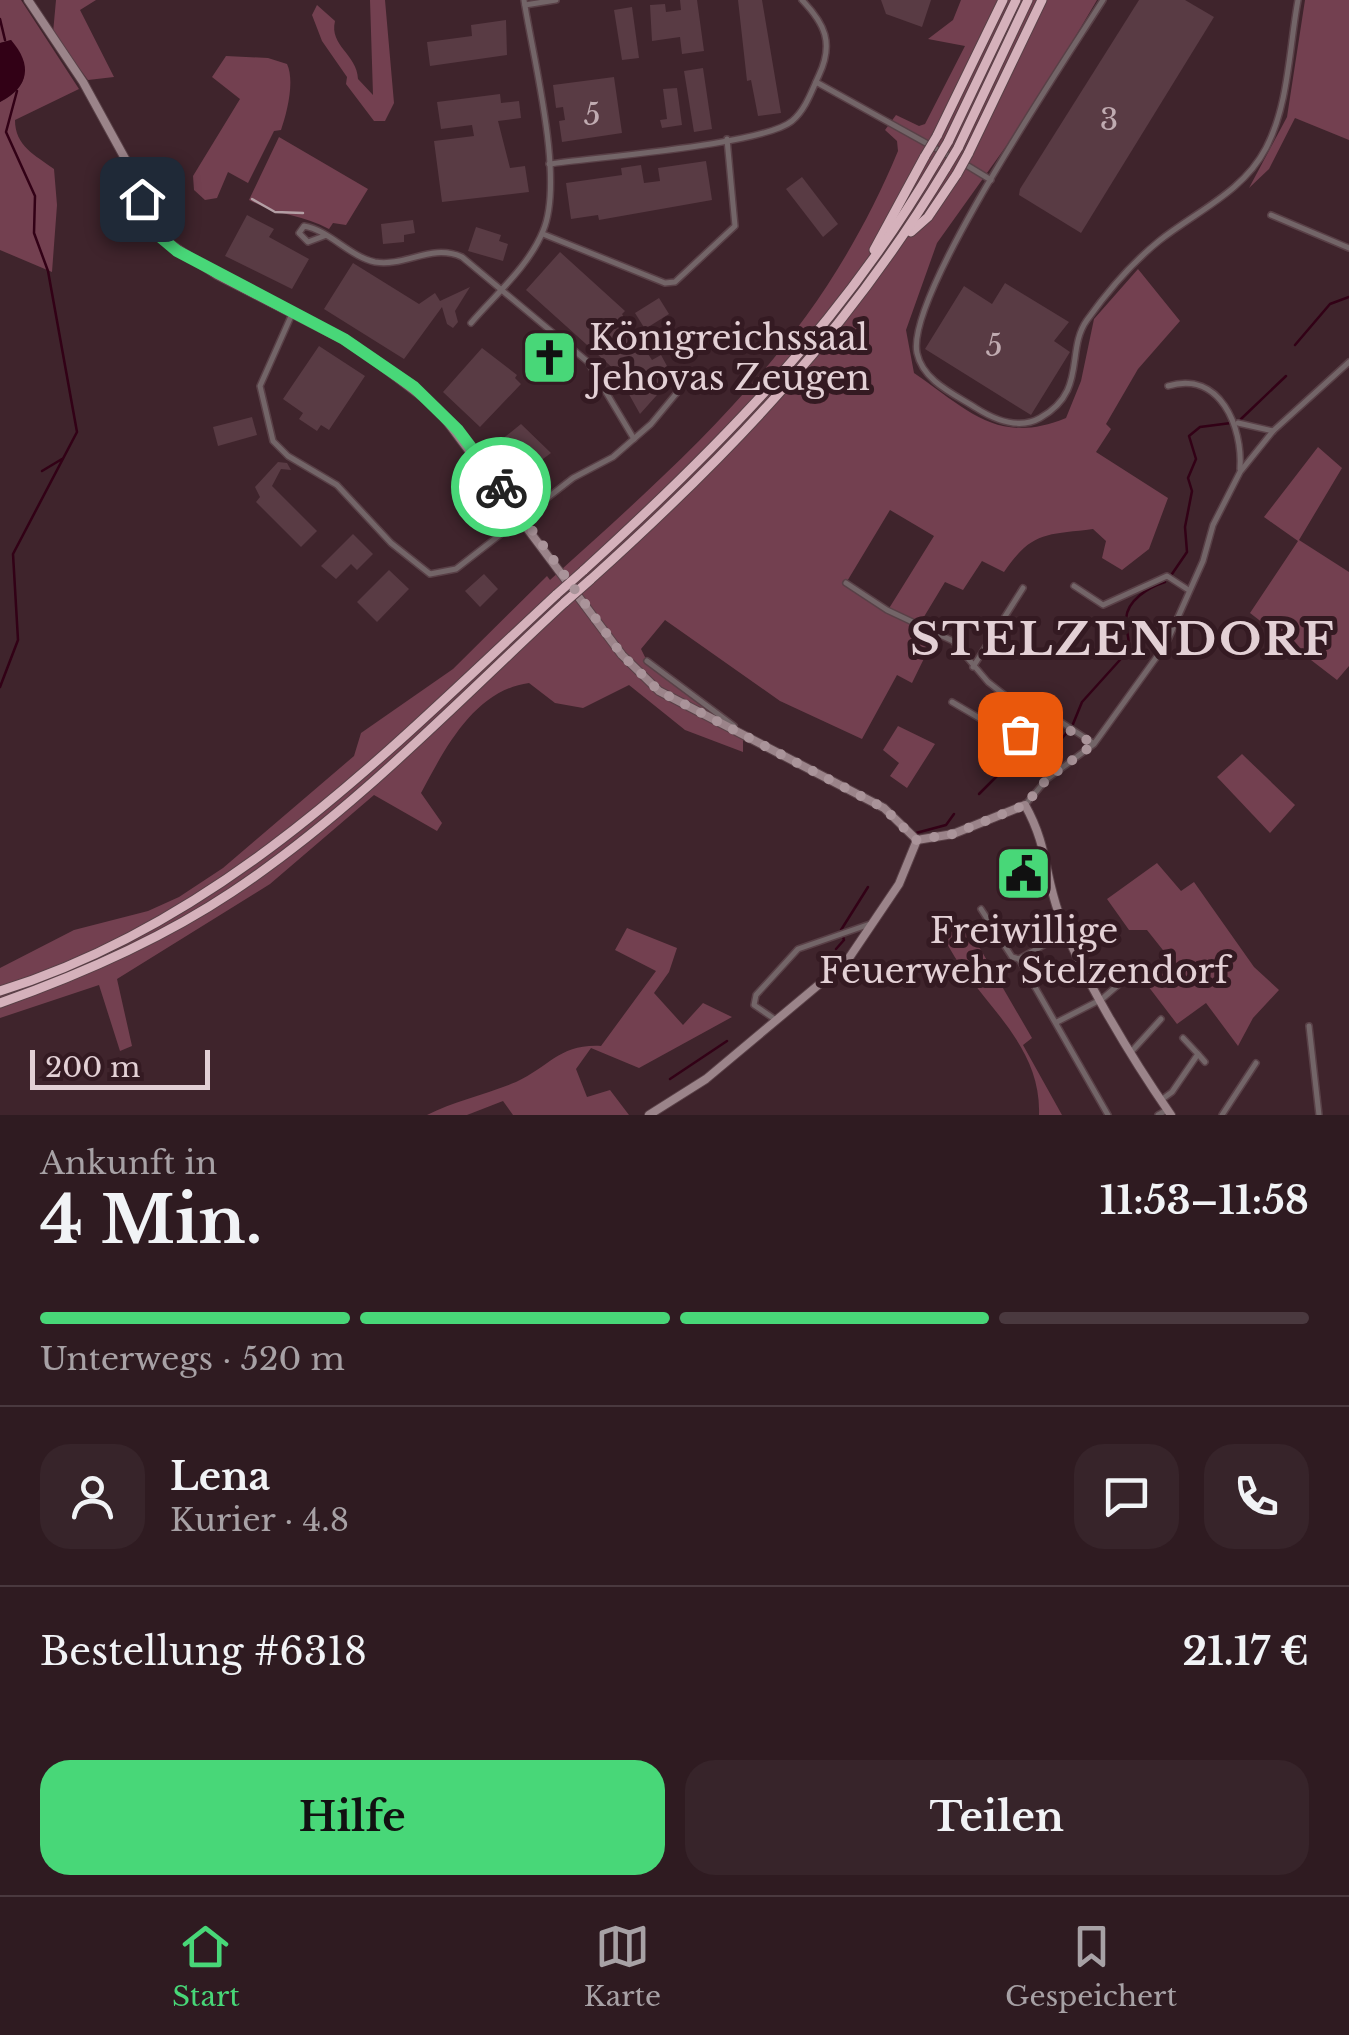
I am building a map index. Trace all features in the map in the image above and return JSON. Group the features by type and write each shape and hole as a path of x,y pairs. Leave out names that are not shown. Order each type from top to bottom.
{"highway":[{"path":"858,283 937,136 1002,0"},
{"path":"0,1003 97,966 202,911 267,868 368,774 380,756 586,576 786,391 901,240 946,168 1016,0"},
{"path":"586,576 734,430 858,283 936,162 953,145 1028,0"},
{"path":"901,240 928,217 957,174 1042,0"},
{"path":"0,990 115,945 182,910 257,861 368,774 389,764 561,598"}],"main road":[{"path":"28,0 70,61 128,164 154,233 190,259 354,345 414,387 458,430 622,655 659,691 884,808 916,840"},
{"path":"916,840 953,834 1025,805 1047,851 1058,914 1131,1052 1169,1112"},
{"path":"650,1115 848,961 899,884 916,840"}],"street":[{"path":"470,323 542,233 551,203 550,164 524,2 556,0"},
{"path":"550,164 727,139 770,131 791,122 826,60 827,38 822,24 802,0"},
{"path":"1103,0 946,258 919,326 917,350 922,366 937,383 992,418 1034,421 1053,408 1072,383 1079,335 1109,294 1154,245 1232,190 1260,158 1278,118 1298,0"},
{"path":"816,82 991,180"},
{"path":"542,233 652,279 675,282 735,226 727,139"},
{"path":"1271,215 1349,248"},
{"path":"324,236 308,242 299,233 308,226 373,262 439,251 454,254 588,362 634,439"},
{"path":"292,314 260,386 271,434 280,451 337,485 400,552 430,574 452,571 563,485 614,458 695,371"},
{"path":"1025,805 1047,779 1094,744 1166,644 1240,472 1273,430 1349,362"},
{"path":"1168,386 1192,382 1212,393 1238,423 1273,430"},
{"path":"1238,423 1240,472"},
{"path":"1074,586 1102,606 1167,576 1187,589"},
{"path":"846,583 888,610 953,641 972,668 1039,722"},
{"path":"972,668 1023,588"},
{"path":"647,662 744,735"},
{"path":"952,702 986,722 998,742 1039,722 1062,722 1094,744"},
{"path":"981,909 1012,957 1019,959 1108,1115"},
{"path":"776,1020 754,1002 761,988 798,949 873,923"},
{"path":"1019,959 1067,932"},
{"path":"1057,1022 1102,999 1125,979"},
{"path":"1131,1052 1161,1019"},
{"path":"1309,1026 1319,1115"},
{"path":"1184,1038 1205,1062"},
{"path":"1160,1100 1172,1092 1198,1054"},
{"path":"1226,1113 1256,1063"},
{"path":"1158,1115 1169,1112"}],"shaded area":[{"path":"0,0 21,0 79,89 15,120 22,143 54,169 57,205 52,272 0,250 0,102 18,89 24,75 11,40 0,43"},
{"path":"56,0 96,0 80,10 114,77 88,80 53,33"},
{"path":"370,0 385,0 394,103 385,121 374,121 346,84 347,77 322,41 312,15 317,5 335,21 339,44 353,63 358,79 373,95"},
{"path":"961,0 1097,0 1032,110 937,243 906,330 914,373 968,411 1002,426 1042,426 1066,418 1081,381 1094,319 1138,269 1180,321 1138,369 1106,424 1111,429 1096,452 1168,498 1149,549 1122,570 1102,558 1106,541 1093,529 1063,532 1032,542 1004,572 982,561 963,590 945,582 919,625 936,634 912,683 897,675 862,739 780,701 665,620 641,649 647,661 743,735 743,752 685,730 629,685 583,708 555,703 529,683 510,688 477,709 464,724 421,793 442,823 437,831 374,795 270,884 117,979 132,1046 120,1051 99,985 0,1018 0,968 74,930 148,911 179,897 223,868 354,756 361,733 453,669 547,576 550,580 656,483 750,387 831,279 866,218 898,151 897,141 885,130 896,115 919,126 925,124 965,46 928,39 953,20","holes":["890,510 934,536 888,610 846,583"]},
{"path":"1305,0 1349,0 1349,140 1295,118 1269,169 1249,188 1287,117"},
{"path":"11,40 23,58 25,75 17,90 0,102 0,43"},
{"path":"226,56 268,58 287,64 289,97 281,130 274,131 248,183 228,172 217,198 205,200 194,190 193,176 240,99 212,77"},
{"path":"279,137 368,189 346,225 333,223 329,229 249,200"},
{"path":"1318,447 1342,468 1299,540 1349,572 1349,666 1337,680 1250,613 1298,541 1264,517"},
{"path":"898,726 935,744 907,788 890,776 899,763 883,750"},
{"path":"1242,754 1295,805 1270,833 1217,777"},
{"path":"1157,863 1181,891 1194,882 1254,967 1279,990 1253,1018 1238,1046 1206,1003 1177,1024 1148,986 1174,964 1147,930 1129,930 1107,899"},
{"path":"967,926 1032,1038 1023,1045 1062,1115 1039,1115 1037,1088 1029,1063 943,935"},
{"path":"627,928 677,948 669,972 654,993 683,1025 703,1003 732,1017 639,1068 591,1048 576,1069 587,1097 610,1090 629,1115 513,1115 503,1101 467,1115 427,1115 516,1082 565,1052 601,1046 656,971 615,950"}],"building":[{"path":"680,0 697,0 704,51 682,54 680,37 652,41 650,5 665,4 666,12 681,10"},
{"path":"738,0 762,0 781,113 758,116 751,80 747,81"},
{"path":"881,0 931,0 922,27 886,14"},
{"path":"1139,0 1185,0 1214,17 1081,233 1019,195 1020,189"},
{"path":"632,7 639,58 622,60 614,10"},
{"path":"506,20 507,55 430,66 427,42 472,36 471,25"},
{"path":"703,68 712,129 694,132 684,71"},
{"path":"614,77 622,133 562,142 559,121 565,120 563,107 556,108 553,85"},
{"path":"677,88 682,125 662,128 660,120 667,119 663,89"},
{"path":"500,94 501,103 519,101 521,118 498,121 510,168 525,166 529,192 442,202 434,141 474,136 472,125 441,129 437,102"},
{"path":"706,161 712,200 599,220 598,215 571,219 566,183 622,175 621,168 641,165 644,183 660,181 658,168"},
{"path":"802,177 838,224 823,237 786,189"},
{"path":"247,215 274,229 269,237 309,259 292,289 225,256"},
{"path":"413,220 415,233 404,235 404,242 383,244 381,224"},
{"path":"476,227 501,235 499,241 508,244 503,261 468,251"},
{"path":"560,252 625,311 622,314 652,360 661,355 673,377 640,414 616,371 526,290"},
{"path":"353,263 419,304 435,293 440,301 470,287 455,311 458,322 453,328 447,324 442,307 404,359 324,309"},
{"path":"1005,283 1069,322 1054,341 1070,352 1031,415 925,349 964,286 992,304"},
{"path":"659,298 669,314 645,329 635,313"},
{"path":"319,346 365,376 329,430 321,425 317,431 299,419 303,413 283,399"},
{"path":"482,348 517,375 515,378 521,384 480,427 443,392"},
{"name":"Königreichssaal Jehovas Zeugen","path":"549,350 567,365 559,376 550,369 545,375 534,367"},
{"path":"252,417 257,435 218,446 213,427"},
{"path":"521,424 551,453 523,474 509,456 501,463 490,449"},
{"path":"278,462 287,463 291,470 281,469 272,486 317,531 301,547 256,502 260,497 255,487"},
{"path":"353,534 373,554 357,570 351,564 336,579 321,566"},
{"path":"389,570 409,589 377,622 357,602"},
{"path":"484,574 498,589 480,607 465,591"}],"waterway":[{"path":"0,19 5,40"},
{"path":"0,687 18,640 13,554 77,432 48,271 34,233 35,196 6,132 17,91"},
{"path":"1295,345 1330,304 1349,297"},
{"path":"1241,419 1286,376"},
{"path":"1172,574 1187,552 1185,527 1192,491 1188,478 1196,459 1189,436 1200,427 1231,423"},
{"path":"42,471 62,459"},
{"path":"1073,724 1082,702 1128,651 1126,619 1130,606 1146,591 1165,582"},
{"path":"1009,765 1043,761 1069,730"},
{"path":"979,794 1003,770"},
{"path":"916,833 946,825 954,814"},
{"path":"836,949 844,940 841,930 868,887"},
{"path":"670,1079 727,1041"}],"tram line":[{"path":"252,199 275,212 303,213"}],"way so far":[{"path":"501,487 622,655 659,691 710,721 884,808 916,840 953,834 1025,805 1047,779 1094,744 1062,722 1051,720 1039,722 1020,734"}],"place":[{"name":"Königreichssaal Jehovas Zeugen","path":"550,357"},
{"name":"Freiwillige Feuerwehr Stelzendorf","path":"1024,874"}],"district":[{"name":"STELZENDORF","path":"1123,639"}],"route":[{"path":"142,199 152,230 177,251 344,339 414,387 458,430 501,487"}]}
